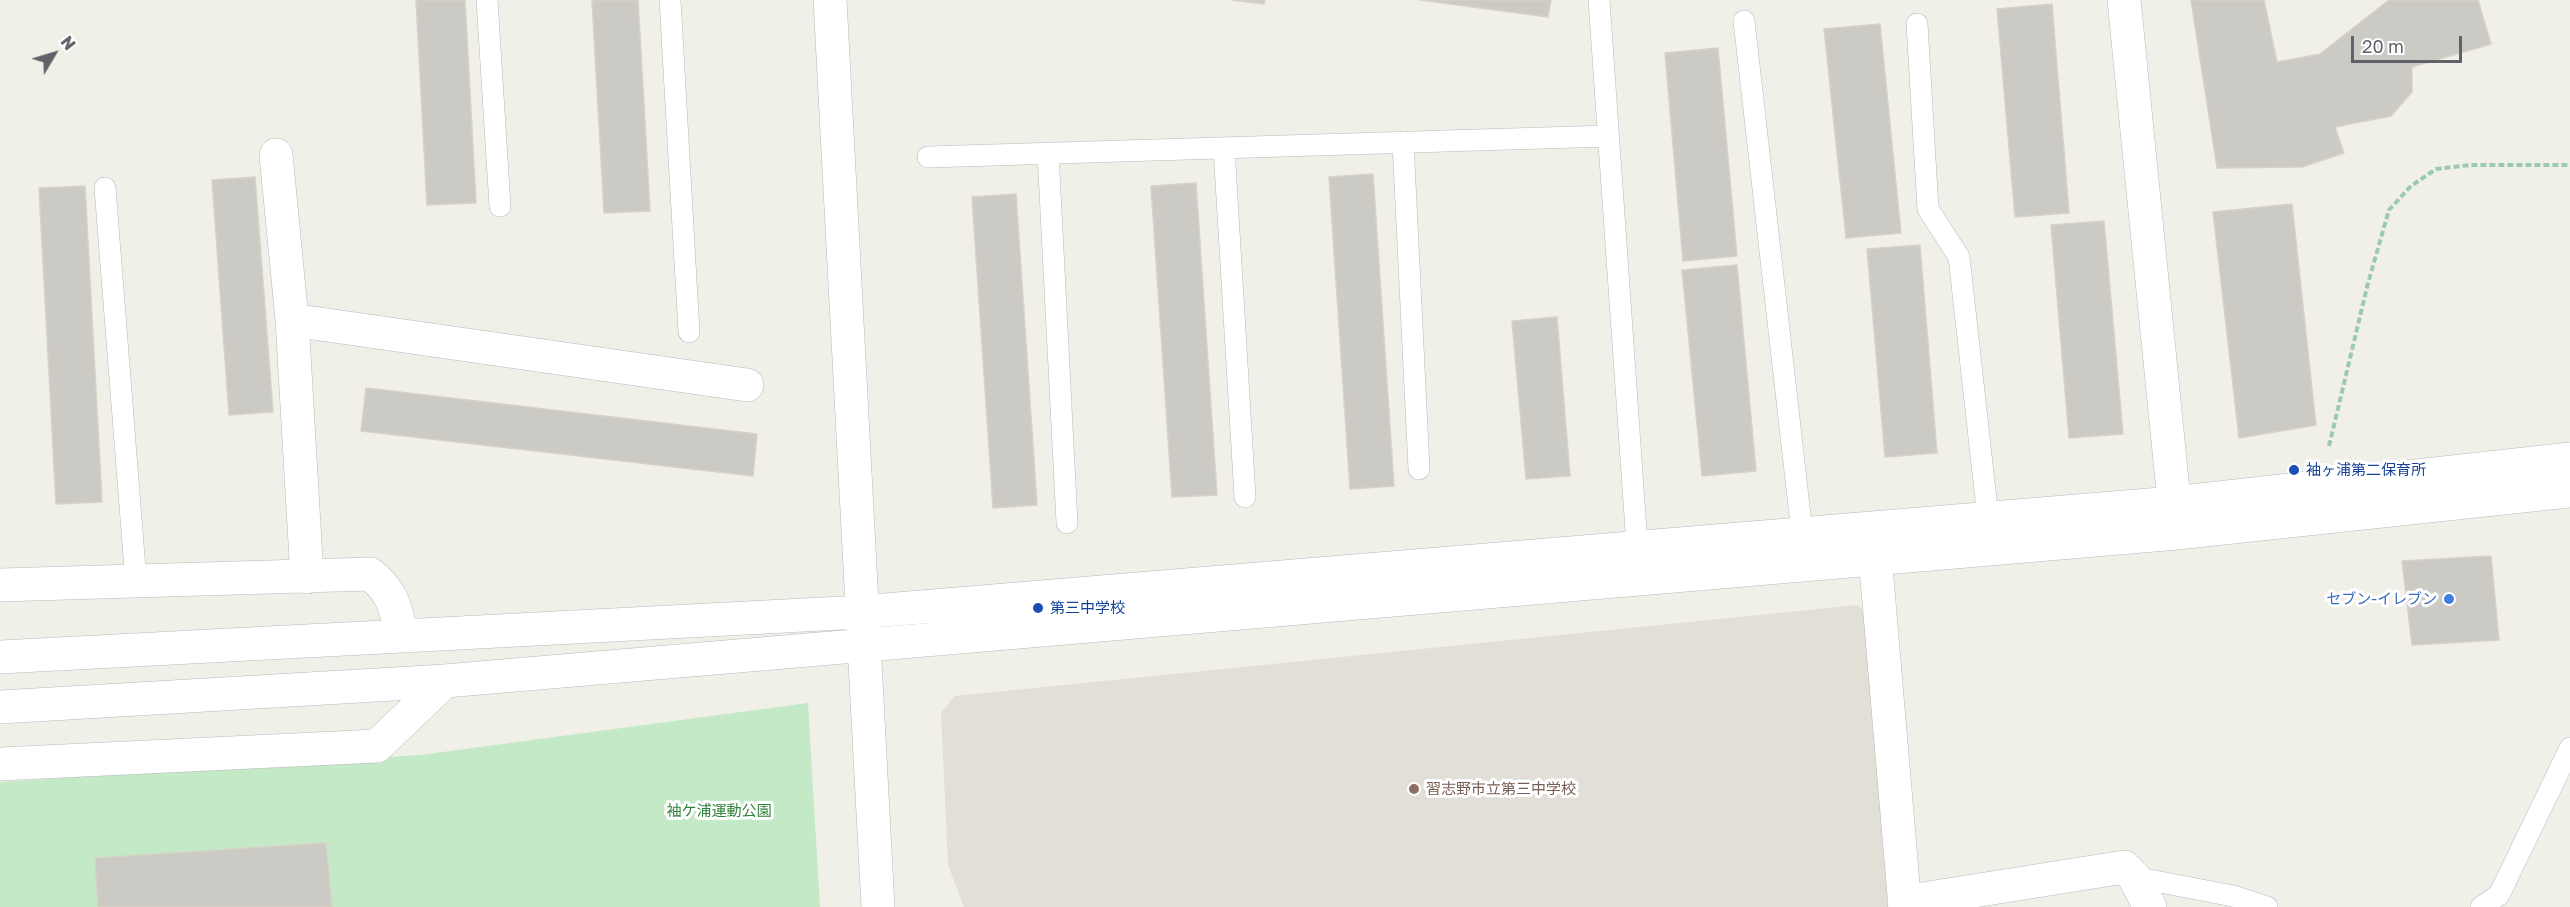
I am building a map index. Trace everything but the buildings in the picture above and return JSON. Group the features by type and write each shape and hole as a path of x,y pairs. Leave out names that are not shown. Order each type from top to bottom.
{"street":[{"path":"830,0 878,907"},
{"path":"2124,0 2175,518"},
{"path":"276,155 292,320 307,577"},
{"path":"292,320 747,385"},
{"path":"0,707 445,681 1638,579 1874,543 1988,518 2175,518 2570,459"},
{"path":"0,657 401,634 861,612 1802,533 1874,543 2175,518 2570,491"},
{"path":"1874,543 1904,904 2124,867 2134,877 2150,907"},
{"path":"0,585 370,574 384,585 395,602 401,634"},
{"path":"0,764 377,746 445,681"}],"lane":[{"path":"487,0 500,206"},
{"path":"670,0 689,332"},
{"path":"1599,0 1638,547 1638,579"},
{"path":"1744,21 1802,533"},
{"path":"1917,24 1928,209 1959,257 1988,518"},
{"path":"928,157 1608,136"},
{"path":"1403,142 1419,469"},
{"path":"1224,148 1245,496"},
{"path":"1048,153 1067,523"},
{"path":"105,188 135,582"},
{"path":"2481,907 2499,895 2570,748"},
{"path":"2134,877 2233,896 2267,907"}],"path":[{"path":"2330,446 2368,283 2389,210 2411,186 2436,169 2470,165 2570,165"}],"shaded area":[{"name":"習志野市立第三中学校","path":"1858,605 1873,624 1890,907 964,907 948,865 941,713 955,696"}],"green space":[{"name":"袖ケ浦運動公園","path":"808,703 820,907 0,907 0,782 420,755"}],"place":[{"name":"袖ヶ浦第二保育所","path":"2294,470"},
{"name":"セブン-イレブン","path":"2449,599"},
{"name":"第三中学校","path":"1038,608"},
{"name":"習志野市立第三中学校","path":"1414,789"}]}
